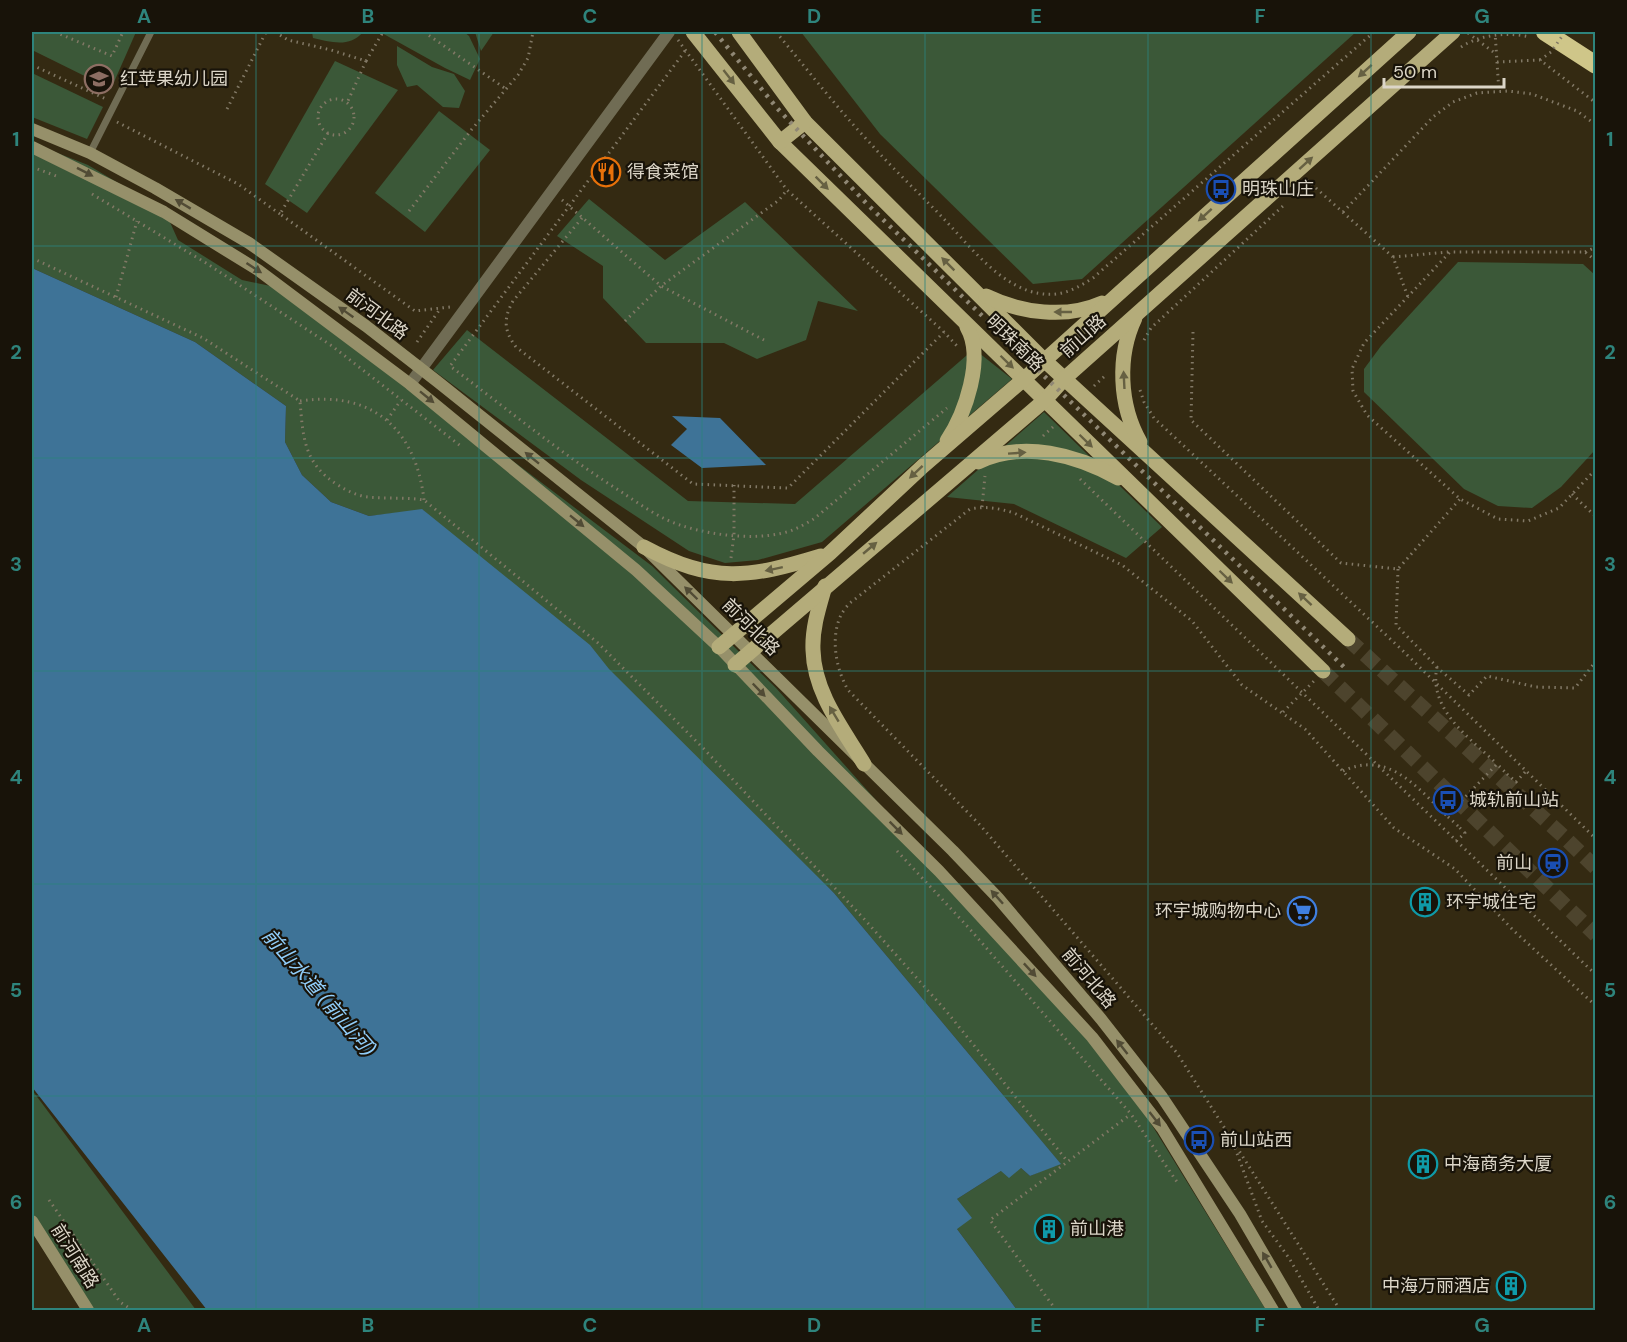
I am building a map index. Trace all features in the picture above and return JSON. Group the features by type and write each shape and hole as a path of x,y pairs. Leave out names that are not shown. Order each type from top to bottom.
{"highway":[{"path":"1543,39 1596,65"}],"main road":[{"name":"明珠南路","path":"693,32 780,142 1323,671"},
{"name":"明珠南路","path":"739,32 805,122 1044,360 1348,639"},
{"name":"前山路","path":"719,647 830,553 940,451 1024,379 1409,32"},
{"name":"前山路","path":"735,665 1045,400 1065,378 1453,32"},
{"path":"780,142 805,122"},
{"name":"前河北路","path":"32,129 90,153 249,243 366,326 644,547 998,898 1101,1019 1168,1107 1239,1214 1296,1311"},
{"name":"前河北路","path":"32,147 164,212 258,270 410,384 636,570 719,647 818,751 947,879 1092,1037 1162,1128 1273,1311"},
{"path":"972,288 1001,303 1038,311 1077,311 1093,307 1117,294"},
{"path":"1137,314 1125,351 1124,387 1133,429 1148,455"},
{"path":"940,451 950,438 963,409 973,369 973,343 969,330 958,315"},
{"path":"962,471 987,458 1012,452 1054,453 1095,466 1137,490"},
{"path":"644,547 672,562 729,575 759,572 830,553"},
{"path":"825,586 814,628 813,650 816,675 826,701 864,764"},
{"name":"前河南路","path":"32,1221 88,1311"}],"street":[{"path":"410,384 552,191 673,35"}],"lane":[{"path":"90,153 152,32"}],"path":[{"path":"55,32 112,56 123,32"},
{"path":"227,109 267,32"},
{"path":"275,32 288,40 366,61"},
{"path":"347,103 366,61 383,32"},
{"path":"424,32 506,89"},
{"path":"409,211 472,129 524,68 532,45 533,32"},
{"path":"776,32 830,99 870,143 989,266 1012,284 1030,291 1052,295 1074,290 1093,278 1374,32"},
{"path":"1467,32 1497,54"},
{"path":"1497,62 1540,60 1551,52 1565,32"},
{"path":"1495,33 1499,92"},
{"path":"1459,48 1495,33 1543,39 1557,51"},
{"path":"673,35 787,190 944,332 960,350"},
{"path":"686,51 450,366 599,478 645,508 681,526 710,533 734,535 772,535 794,530 815,518 949,406"},
{"path":"1540,60 1596,103"},
{"path":"32,65 115,103"},
{"path":"1343,212 1433,117 1453,102 1477,93 1532,94 1577,111 1596,125"},
{"path":"337,99 347,103 353,113 349,129 339,134 328,133 323,129 318,118 321,106 325,102 337,99"},
{"path":"108,117 238,183 415,311 453,307"},
{"path":"280,214 328,133"},
{"path":"32,167 68,181"},
{"path":"1297,171 1393,256 1408,298"},
{"path":"87,190 206,263 332,346 470,453"},
{"path":"625,321 661,286 779,200 787,190"},
{"path":"552,191 661,286 764,340"},
{"path":"1143,342 1151,328 1292,198"},
{"path":"582,218 513,301 507,312 505,325 508,337 516,347 693,484 788,488 944,332"},
{"path":"116,297 137,221"},
{"path":"1393,256 1450,252 1585,252 1596,247"},
{"path":"1450,252 1364,343 1352,369 1353,391 1367,415 1460,499 1498,519 1528,521 1559,508 1596,469"},
{"path":"1585,252 1596,261"},
{"path":"32,258 203,338 300,401 329,398 350,401 370,409 387,420 410,447 422,481 424,500"},
{"path":"417,342 441,308"},
{"path":"1193,332 1191,420 1341,563 1398,569"},
{"path":"1139,386 1144,402 1154,418 1436,683 1596,839"},
{"path":"387,420 401,400"},
{"path":"300,401 304,441 312,462 325,477 348,491 366,497 409,497 424,500 598,643 704,749 866,921 947,1012 1068,1162"},
{"path":"982,507 987,458"},
{"path":"1075,474 1596,975"},
{"path":"729,575 734,535 734,485"},
{"path":"1572,494 1596,517"},
{"path":"1460,499 1398,569 1396,625 1469,695 1487,676 1536,687 1575,688 1596,661"},
{"path":"1340,1311 1177,1053 980,825 848,690 840,675 836,655 836,634 841,614 850,603 970,509 982,507 1014,513 1122,565 1192,621 1242,685 1305,729 1394,828 1455,869 1513,930 1596,1006"},
{"path":"1437,666 1436,683 1444,709 1458,728 1516,782 1526,771"},
{"path":"1282,713 1323,671"},
{"path":"1342,771 1359,765 1376,764 1393,770 1411,782 1465,833 1456,841"},
{"path":"1447,816 1497,764"},
{"path":"895,849 968,927 1131,1114 1181,1189"},
{"path":"1056,1311 990,1220 1131,1114 1145,1106"},
{"path":"1233,1140 1262,1221 1289,1258 1319,1311"},
{"path":"49,1200 120,1302 132,1311"}],"green space":[{"name":"红苹果幼儿园","path":"32,32 136,32 111,89 32,50"},
{"path":"312,32 363,32 352,40 340,42 313,38"},
{"path":"380,32 464,32 469,36 480,59 470,80"},
{"path":"475,32 494,32 481,51"},
{"path":"801,32 1356,32 1082,279 1033,284 880,134"},
{"path":"397,46 432,67 454,74 465,91 459,108 443,107 417,85 407,87 397,65"},
{"path":"335,61 398,90 307,213 265,184"},
{"path":"32,73 103,107 87,139 32,117"},
{"path":"439,111 490,150 425,232 375,193"},
{"path":"32,143 88,165 165,211 178,240 242,280 285,289 652,566 776,688 1121,1075 1266,1310 1017,1310 957,1229 957,1199 1001,1171 1021,1168 1030,1176 1060,1163 834,893 423,510 369,516 331,502 302,475 285,442 286,406 195,342 32,268"},
{"path":"589,199 665,260 745,202 858,311 818,301 806,340 757,359 724,343 646,343 603,298 603,266 557,236"},
{"path":"1458,262 1583,264 1595,275 1595,450 1561,487 1532,508 1498,506 1464,489 1364,392 1364,369 1381,346"},
{"path":"467,330 688,501 795,504 974,349 1012,379 822,542 758,560 725,563 689,551 581,480 433,370"},
{"path":"1044,412 1162,527 1126,558 1014,504 947,497"},
{"path":"32,1090 196,1310 87,1310 32,1233"}],"water":[{"name":"前山水道 (前山河)","path":"32,268 195,342 286,406 285,442 302,475 331,502 369,516 422,509 590,645 609,669 834,893 1061,1164 1030,1176 1021,1168 1009,1178 1001,1171 957,1199 972,1218 957,1229 1017,1310 207,1310 32,1087"},
{"path":"672,416 720,418 766,465 702,468 671,445 687,429"}],"tunnel":[{"path":"1348,639 1596,868"},
{"path":"1323,671 1596,935"}],"railway":[{"path":"715,32 777,108 866,203 1347,670"}],"place":[{"name":"红苹果幼儿园","path":"99,79"},
{"name":"得食菜馆","path":"606,172"},
{"name":"明珠山庄","path":"1221,189"},
{"name":"城轨前山站","path":"1448,800"},
{"name":"前山","path":"1553,863"},
{"name":"环宇城住宅","path":"1425,902"},
{"name":"环宇城购物中心","path":"1302,911"},
{"name":"前山站西","path":"1199,1140"},
{"name":"中海商务大厦","path":"1423,1164"},
{"name":"前山港","path":"1049,1229"},
{"name":"中海万丽酒店","path":"1511,1286"}]}
